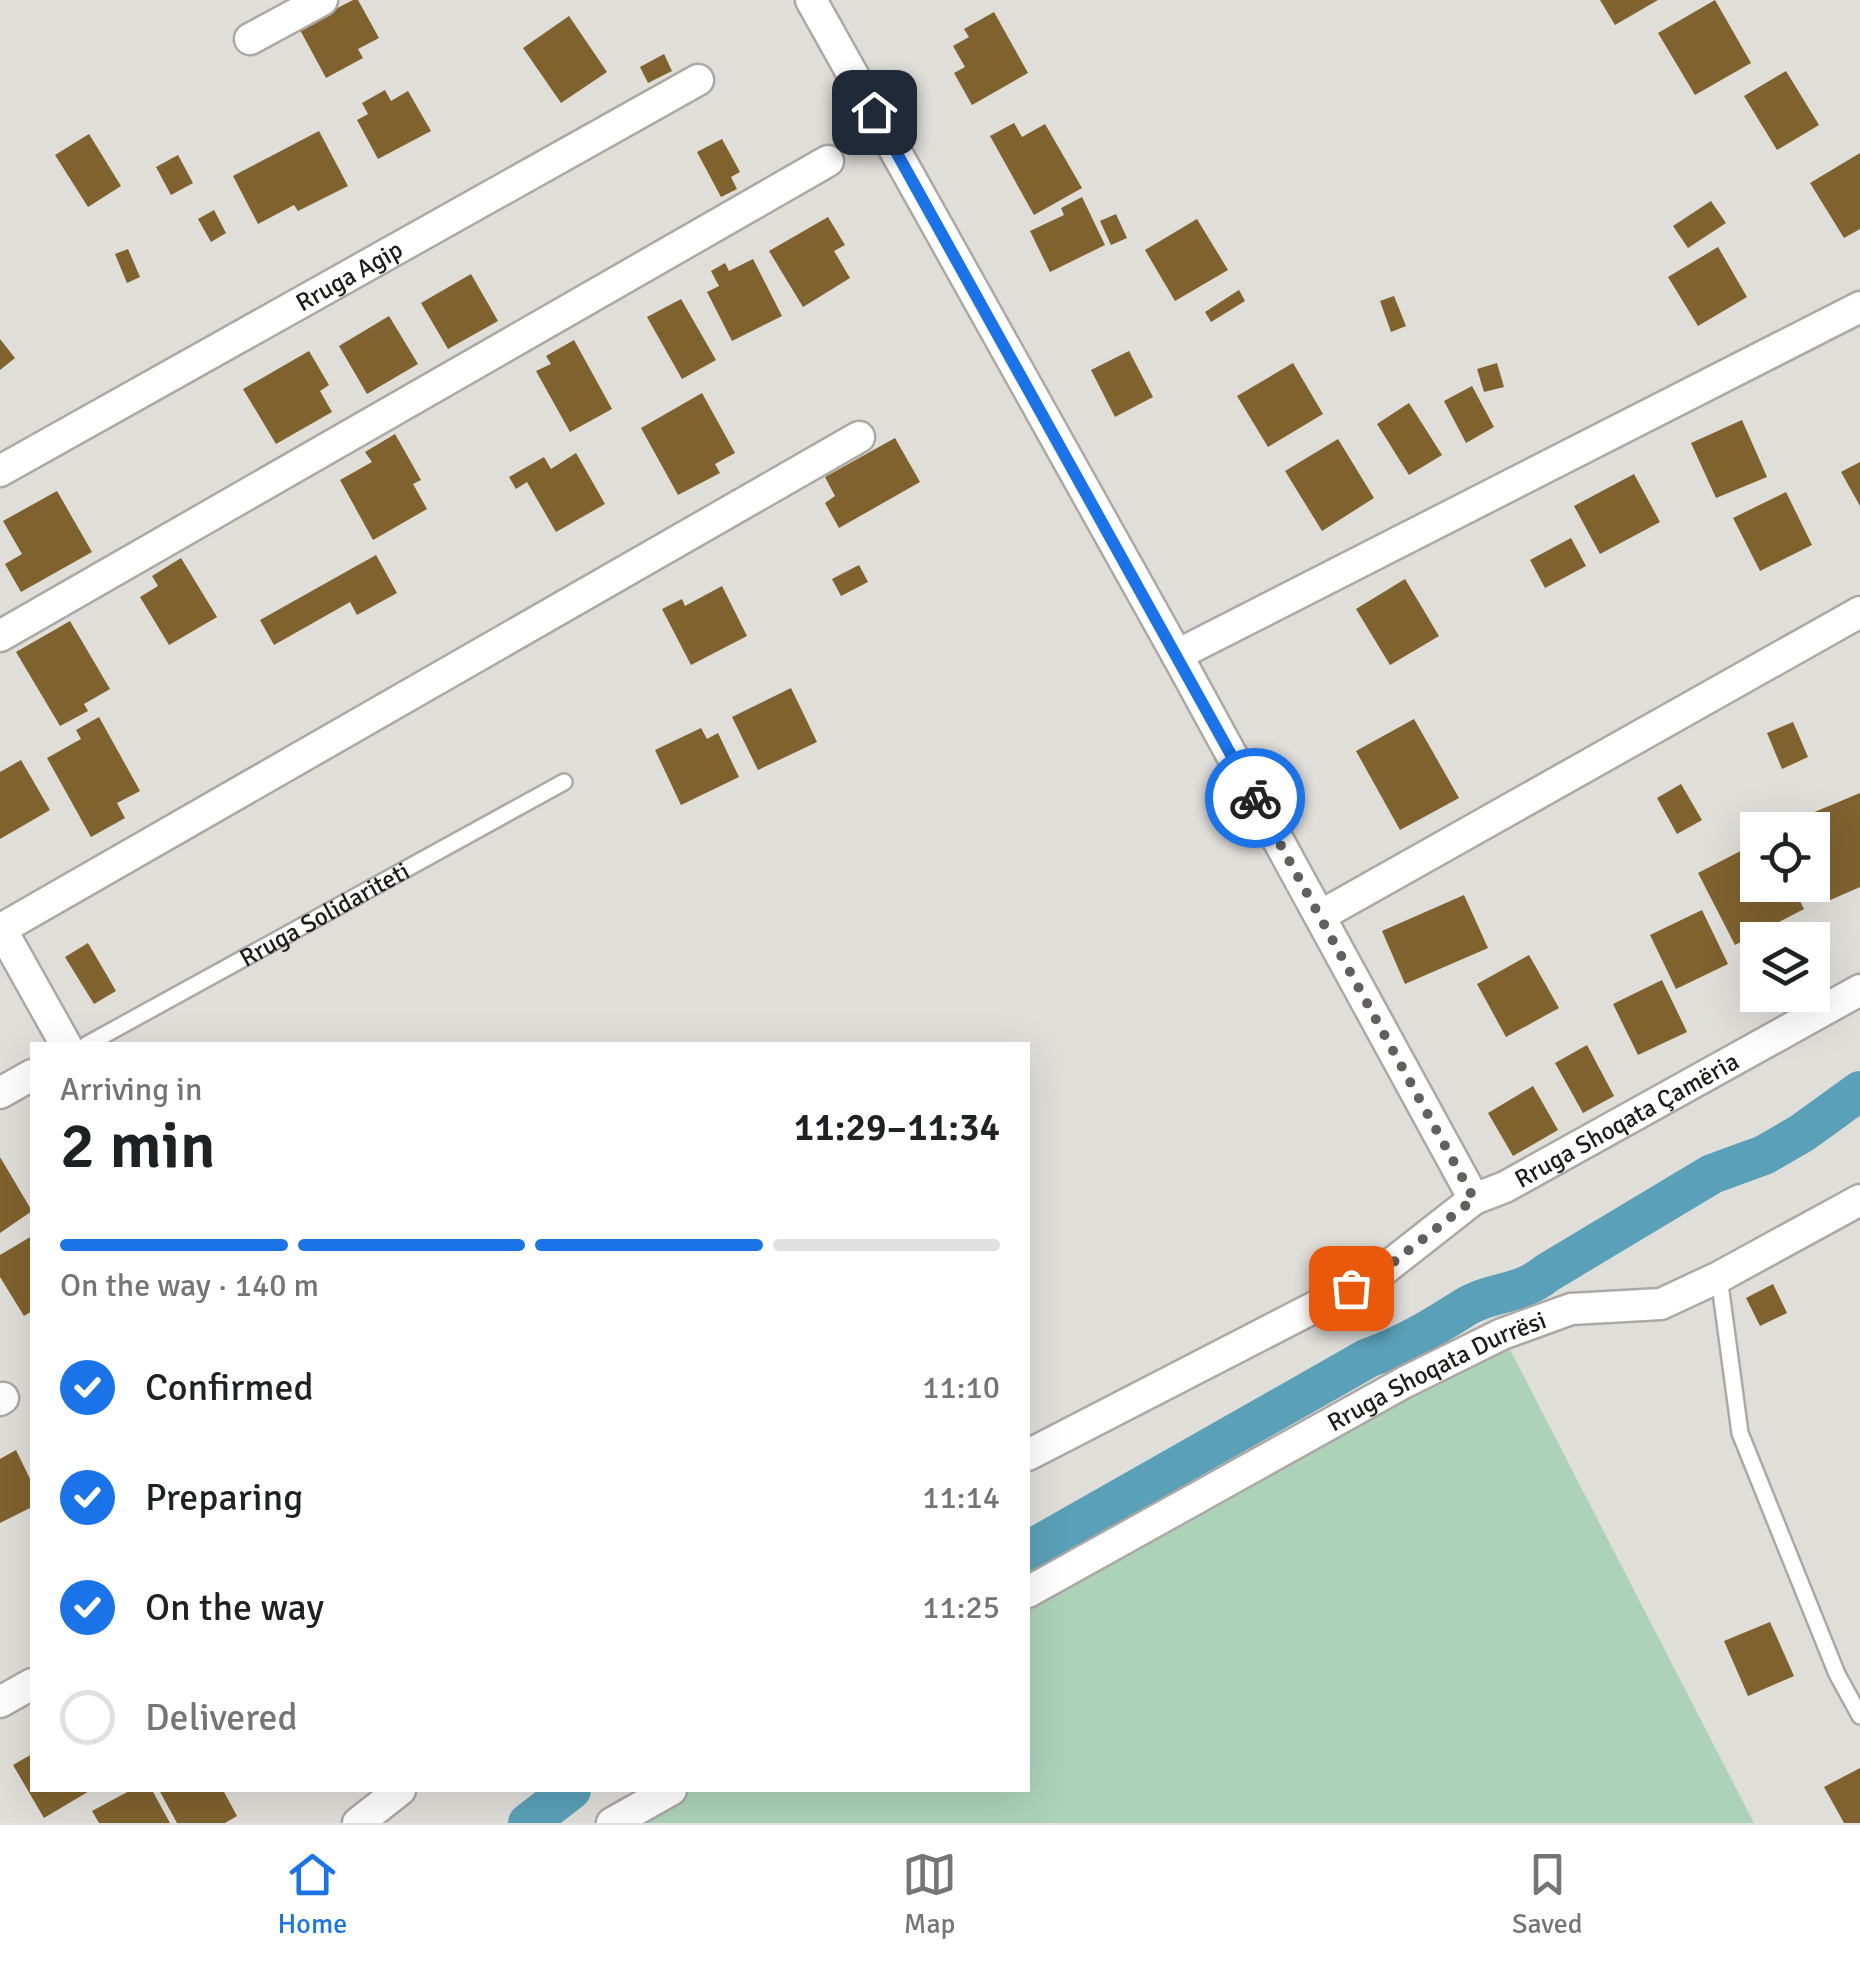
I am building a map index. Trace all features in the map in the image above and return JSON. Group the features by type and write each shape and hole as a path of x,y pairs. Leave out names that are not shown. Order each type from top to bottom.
{"street":[{"path":"250,39 322,0"},
{"path":"811,0 1474,1199"},
{"name":"Rruga Agip","path":"0,471 698,80"},
{"path":"0,636 828,162"},
{"path":"1176,655 1860,307"},
{"path":"64,1042 1,928 859,438"},
{"path":"1320,916 1860,612"},
{"name":"Rruga Shoqata Çamëria","path":"1030,1455 1377,1275 1474,1199 1505,1187 1860,990"},
{"path":"0,1093 30,1076"},
{"name":"Rruga Shoqata Durrësi","path":"1030,1591 1406,1382 1502,1334 1572,1309 1662,1304 1720,1277 1860,1200"},
{"path":"0,1702 30,1685"},
{"path":"358,1823 397,1792"},
{"path":"612,1823 668,1792"}],"lane":[{"name":"Rruga Solidariteti","path":"91,1042 564,782"},
{"path":"1720,1277 1740,1433 1838,1674 1860,1716"}],"green space":[{"path":"1502,1334 1754,1823 636,1823 690,1792 1030,1792 1030,1601"}],"building":[{"path":"358,0 379,38 358,49 363,58 326,78 299,28"},
{"path":"1600,0 1658,0 1615,25"},
{"path":"1715,0 1751,63 1695,95 1658,33"},
{"path":"994,12 1028,73 972,105 954,73 965,67 953,46 969,37 964,29"},
{"path":"569,16 607,72 561,103 523,48"},
{"path":"664,54 672,71 648,83 640,67"},
{"path":"1786,71 1819,125 1777,150 1744,96"},
{"path":"385,90 391,101 408,91 431,131 378,159 357,120 368,114 362,103"},
{"path":"1014,123 1022,137 1045,124 1082,188 1034,215 990,136"},
{"path":"319,131 348,186 298,211 294,205 258,224 233,176"},
{"path":"89,134 121,186 88,207 55,155"},
{"path":"722,139 740,172 731,177 737,189 721,197 697,152"},
{"path":"1860,153 1860,229 1844,238 1810,183"},
{"path":"178,155 193,183 171,195 156,167"},
{"path":"1082,197 1105,245 1050,272 1030,231 1064,215 1061,208"},
{"path":"1711,201 1726,223 1688,248 1673,226"},
{"path":"214,210 226,233 211,242 198,219"},
{"path":"1116,214 1127,238 1111,245 1100,221"},
{"path":"828,217 845,245 834,251 850,278 803,307 769,251"},
{"path":"1197,219 1228,270 1175,301 1145,250"},
{"path":"1718,247 1747,297 1698,326 1668,277"},
{"path":"128,249 140,277 127,283 115,254"},
{"path":"753,259 782,316 732,341 707,292 719,286 711,271 725,263 729,271"},
{"path":"471,274 498,321 448,349 421,303"},
{"path":"1239,290 1245,301 1211,322 1205,312"},
{"path":"1394,296 1406,326 1391,332 1380,301"},
{"path":"681,299 716,360 682,379 647,317"},
{"path":"389,316 418,364 367,394 339,346"},
{"path":"0,339 15,358 0,370"},
{"path":"574,340 612,409 570,432 536,371 551,364 546,356"},
{"path":"309,351 329,385 320,391 332,412 276,444 243,389"},
{"path":"1129,351 1153,397 1115,417 1091,370"},
{"path":"1293,363 1323,414 1268,447 1237,396"},
{"path":"1497,363 1504,387 1484,392 1477,369"},
{"path":"1472,386 1494,427 1466,443 1444,401"},
{"path":"702,393 735,453 715,464 720,473 678,495 641,428"},
{"path":"1409,403 1442,455 1409,475 1377,424"},
{"path":"1742,420 1767,477 1716,498 1691,443"},
{"path":"395,434 421,480 413,484 427,509 373,540 340,480 372,462 365,452"},
{"path":"895,438 920,482 839,528 825,503 835,496 825,477"},
{"path":"1338,439 1374,498 1322,531 1285,471"},
{"path":"576,453 605,504 556,532 527,482 516,489 509,477 544,457 551,469"},
{"path":"1860,462 1860,506 1841,472"},
{"path":"1634,474 1660,522 1600,554 1574,506"},
{"path":"57,491 92,552 21,592 5,564 22,554 3,521"},
{"path":"1786,492 1812,545 1760,571 1733,518"},
{"path":"1571,538 1586,566 1545,588 1530,560"},
{"path":"376,555 397,593 357,615 350,602 274,645 260,620"},
{"path":"181,558 217,617 169,645 140,597 158,586 152,576"},
{"path":"859,565 868,582 841,596 832,579"},
{"path":"1405,579 1439,636 1390,665 1356,609"},
{"path":"722,586 747,636 691,665 662,609 682,599 685,606"},
{"path":"70,621 110,689 84,704 88,711 60,726 16,652"},
{"path":"791,688 817,742 758,770 732,717"},
{"path":"99,717 140,791 117,803 125,818 91,837 47,758 81,739 76,730"},
{"path":"1414,719 1459,798 1400,830 1356,751"},
{"path":"1793,722 1808,757 1782,769 1767,733"},
{"path":"701,728 707,739 718,733 739,777 681,805 655,750"},
{"path":"21,760 50,810 0,839 0,772"},
{"path":"1681,784 1702,820 1677,834 1657,798"},
{"path":"1860,793 1860,887 1830,900 1830,812 1815,812"},
{"path":"1740,851 1740,902 1800,902 1804,909 1779,922 1740,922 1740,942 1735,945 1698,873"},
{"path":"1464,895 1488,948 1405,984 1382,931"},
{"path":"1702,910 1728,964 1676,989 1650,935"},
{"path":"88,943 116,991 94,1004 65,957"},
{"path":"1529,955 1559,1008 1506,1037 1477,984"},
{"path":"1662,980 1687,1032 1638,1055 1613,1004"},
{"path":"1587,1045 1614,1096 1583,1113 1555,1063"},
{"path":"1533,1086 1558,1130 1513,1156 1488,1113"},
{"path":"0,1157 30,1212 0,1233"},
{"path":"30,1237 30,1312 24,1316 0,1277 0,1255"},
{"path":"1773,1284 1787,1313 1760,1326 1746,1298"},
{"path":"16,1450 30,1479 30,1508 0,1523 0,1459"},
{"path":"1770,1622 1794,1676 1748,1696 1724,1641"},
{"path":"30,1755 30,1792 88,1792 44,1818 13,1765"},
{"path":"1860,1768 1860,1823 1844,1823 1824,1787"},
{"path":"127,1792 153,1792 170,1823 99,1823 92,1811"},
{"path":"160,1792 224,1792 237,1816 225,1823 177,1823"}],"waterway":[{"path":"1030,1550 1368,1358 1407,1341 1477,1301 1527,1286 1712,1174 1764,1155 1860,1091"},
{"path":"528,1823 568,1792"}],"way so far":[{"path":"1255,798 1474,1199 1377,1275 1351,1288"}],"route":[{"path":"874,112 1255,798"}]}
